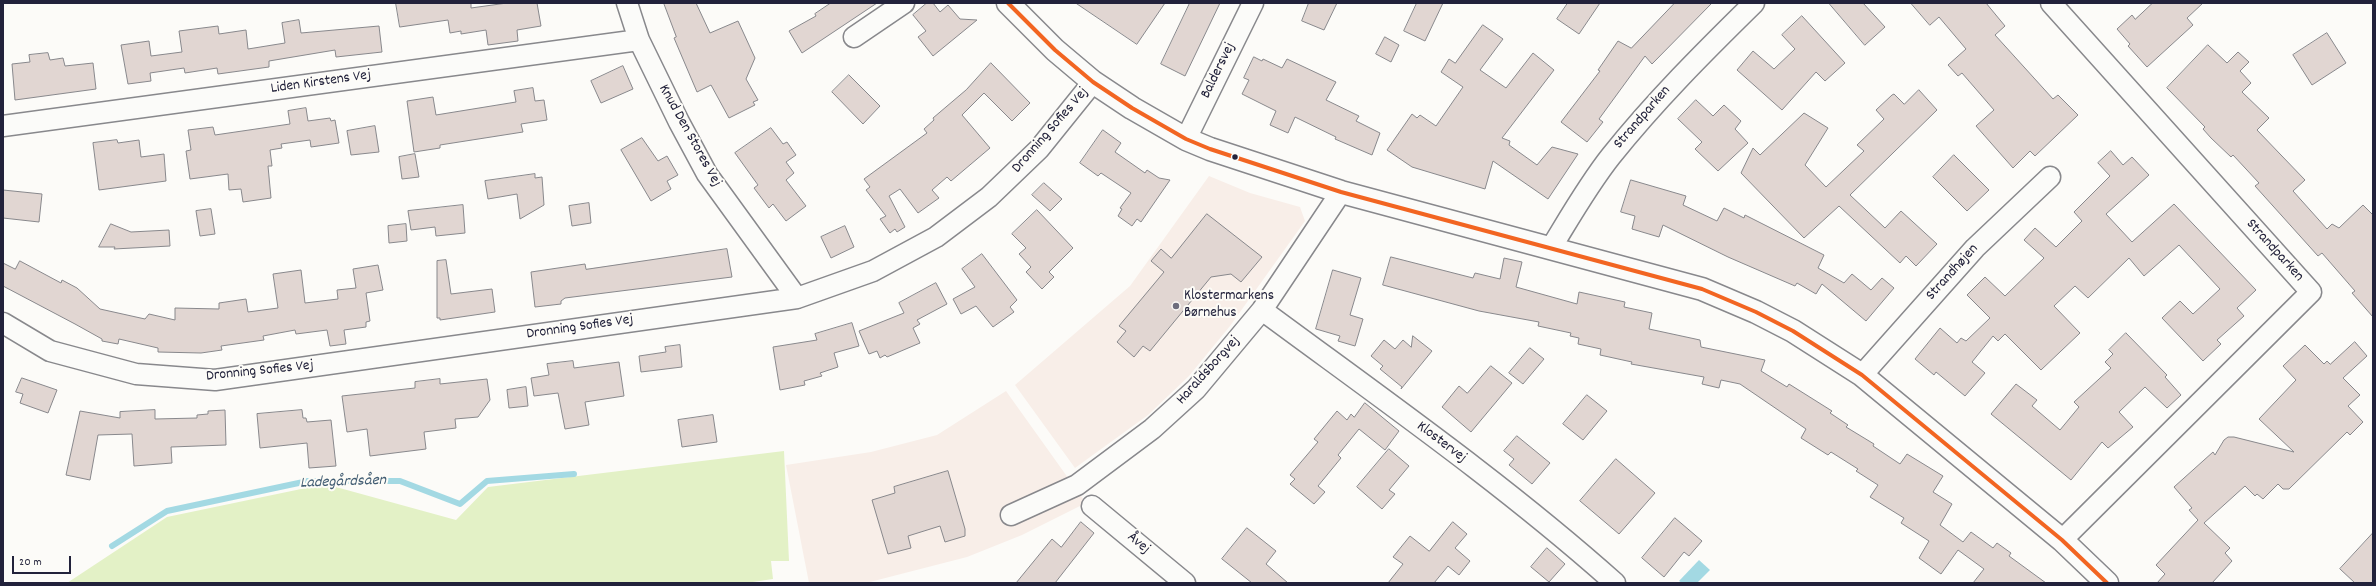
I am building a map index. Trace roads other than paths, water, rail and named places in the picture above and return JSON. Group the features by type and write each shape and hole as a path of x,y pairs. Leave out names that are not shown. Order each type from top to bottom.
{"street":[{"name":"Knud Den Stores Vej","path":"627,3 639,40 679,122 707,174 797,298"},
{"path":"854,37 904,3"},
{"path":"1008,3 1055,50 1093,82 1186,139 1235,158 1341,192 1702,290 1756,312 1793,331 1862,375 2062,540 2107,583"},
{"name":"Baldersvej","path":"1186,139 1252,3"},
{"name":"Strandparken","path":"1551,248 1580,200 1610,157 1668,88 1754,3"},
{"name":"Strandparken","path":"2051,3 2311,292 2062,540"},
{"name":"Liden Kirstens Vej","path":"3,126 639,40"},
{"name":"Dronning Sofies Vej","path":"3,323 50,351 76,358 136,374 215,380 797,298 873,271 936,237 989,197 1039,149 1093,82"},
{"name":"Strandhøjen","path":"1862,375 1975,248 2050,176"},
{"name":"Haraldsborgvej","path":"1011,515 1077,485 1152,429 1196,389 1262,310 1341,192"},
{"name":"Klostervej","path":"1262,310 1445,446 1589,560 1615,583"},
{"name":"Åvej","path":"1092,506 1185,583"}],"water":[{"path":"1699,560 1710,570 1697,583 1682,583 1679,581"}],"waterway":[{"name":"Ladegårdsåen","path":"112,546 167,511 308,481 400,481 460,504 487,481 574,474"}],"place":[{"name":"Klostermarkens Børnehus","path":"1176,306"}]}
